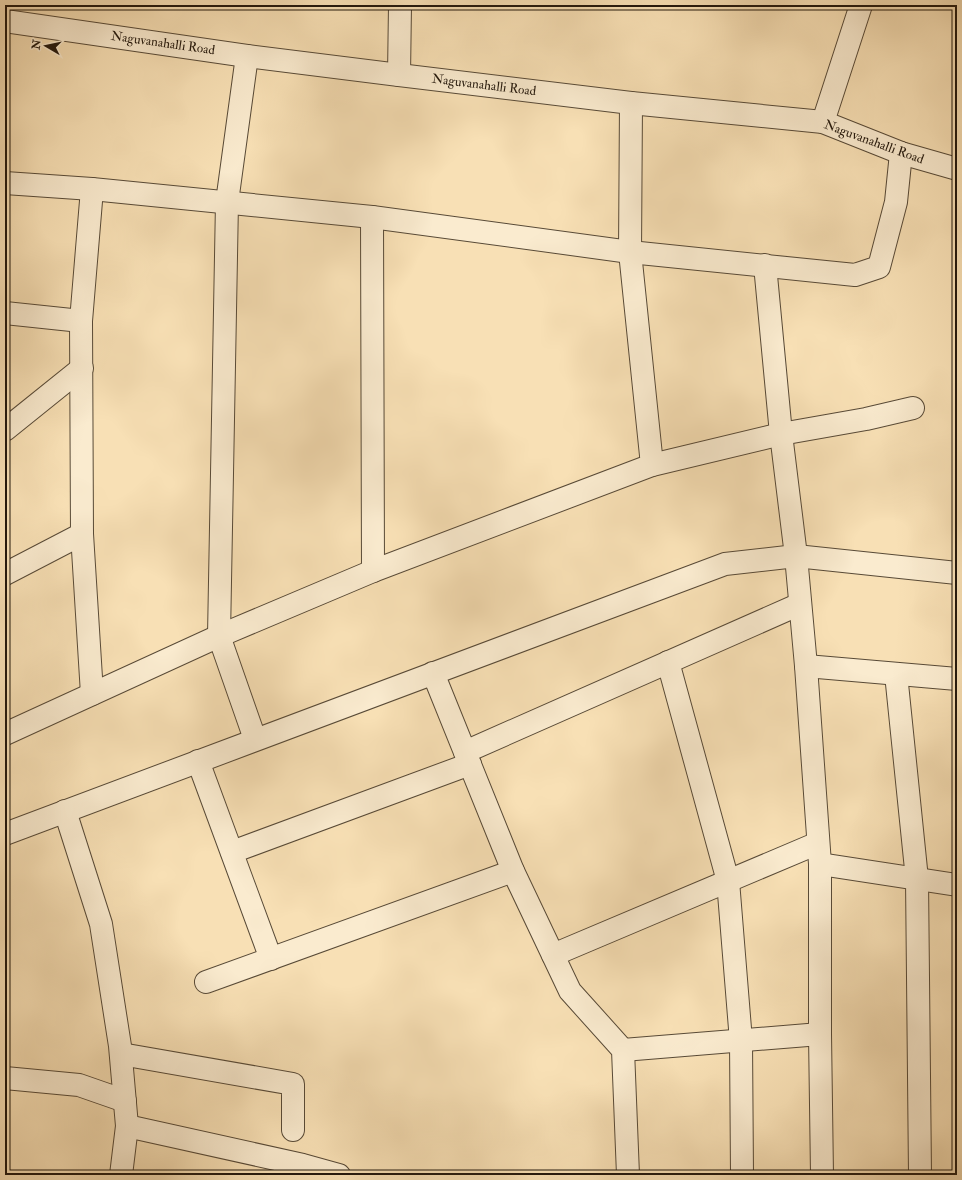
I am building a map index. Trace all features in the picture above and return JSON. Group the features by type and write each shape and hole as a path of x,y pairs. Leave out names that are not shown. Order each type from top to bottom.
{"street":[{"path":"399,75 400,5"},
{"path":"823,122 861,5"},
{"name":"Naguvanahalli Road","path":"5,21 247,56 399,75 631,103 823,122 901,153 957,169"},
{"path":"247,56 227,202 220,636 255,739"},
{"path":"631,103 630,252 652,465"},
{"path":"5,183 92,189 372,217 630,252 854,275 880,267 896,202 901,153"},
{"path":"92,189 82,321 82,534 92,694"},
{"path":"372,217 373,571"},
{"path":"765,266 781,434 796,556 806,666 819,853 822,1175"},
{"path":"5,313 82,321"},
{"path":"5,430 82,368"},
{"path":"5,734 220,636 373,571 652,465 781,434 866,419 913,408"},
{"path":"5,574 82,534"},
{"path":"5,834 725,564 796,556 957,573"},
{"path":"232,852 468,758 668,662 800,604"},
{"path":"668,662 728,881 741,1041 742,1175"},
{"path":"806,666 957,679"},
{"path":"433,673 513,871 570,991 623,1050 628,1175"},
{"path":"896,674 917,879 920,1175"},
{"path":"198,761 271,959"},
{"path":"65,811 101,924 121,1054 127,1126 121,1175"},
{"path":"553,955 728,881 819,853 917,879 957,885"},
{"path":"206,982 513,871"},
{"path":"623,1050 820,1034"},
{"path":"121,1054 293,1084 293,1130"},
{"path":"5,1078 79,1084 125,1101"},
{"path":"127,1126 303,1165 339,1175"}]}
